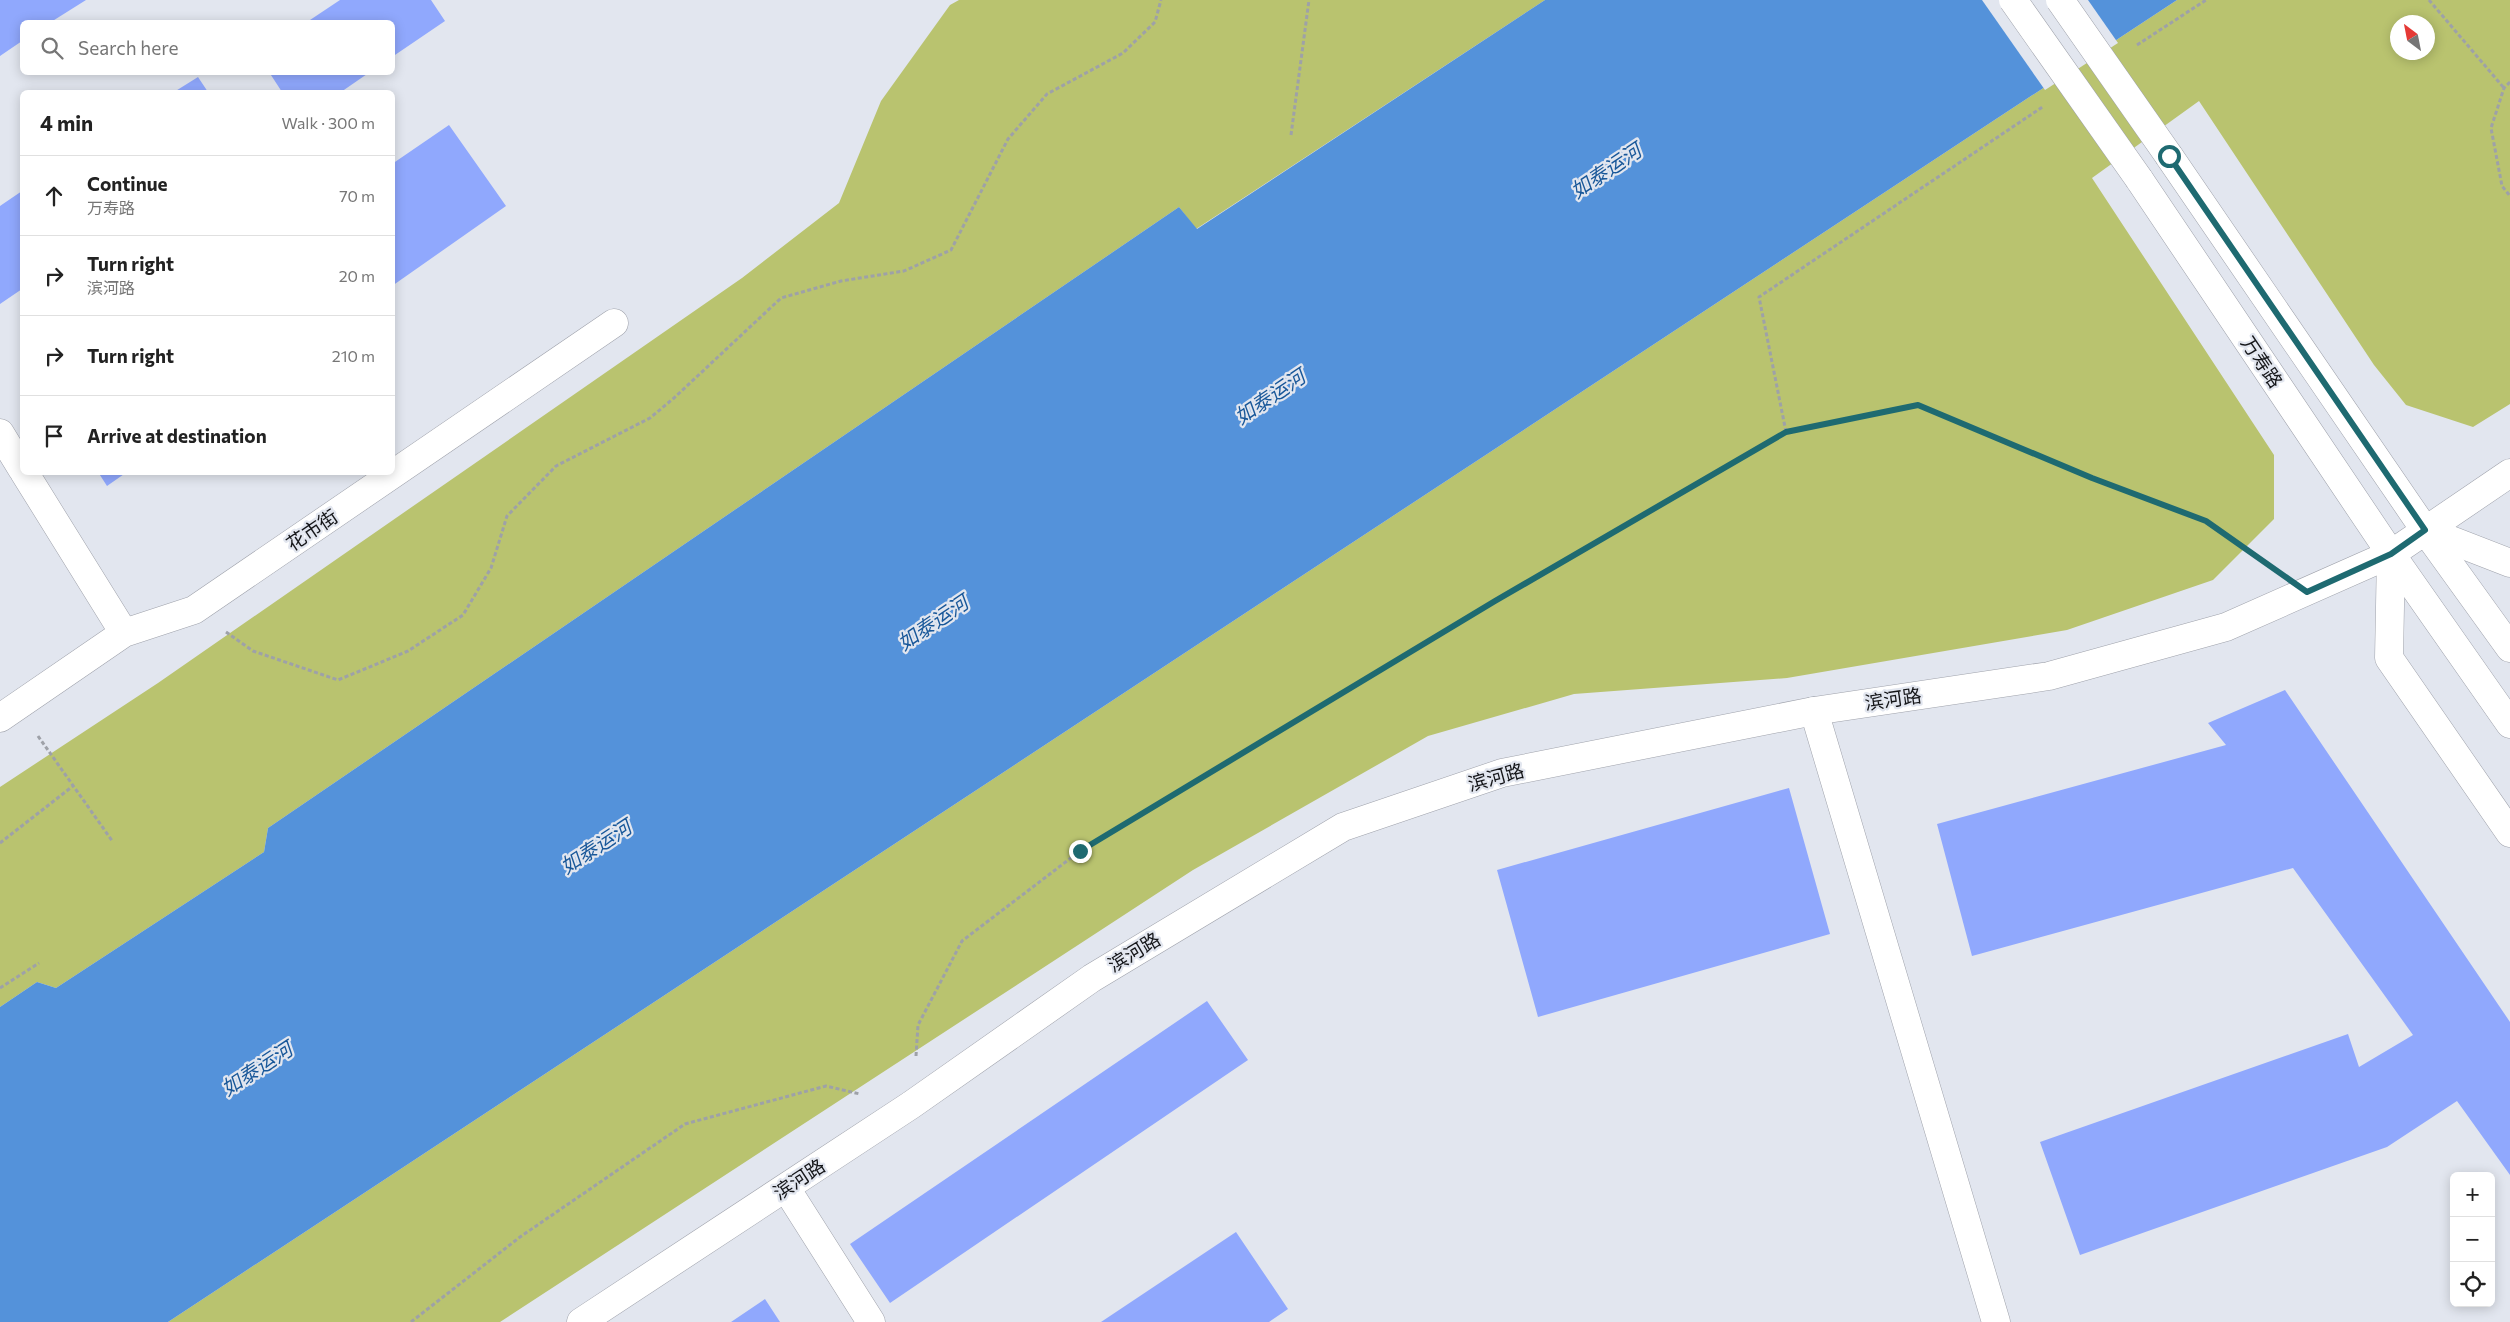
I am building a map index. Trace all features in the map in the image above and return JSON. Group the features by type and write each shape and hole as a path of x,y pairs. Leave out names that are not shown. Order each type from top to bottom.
{"street":[{"name":"万寿路","path":"2013,0 2139,179 2391,554 2510,724"},
{"name":"万寿路","path":"2060,0 2425,530 2510,648"},
{"name":"花市街","path":"395,473 614,323"},
{"path":"0,433 20,465"},
{"name":"滨河路","path":"581,1322 911,1105 1092,978 1343,827 1502,773 1814,711 2049,676 2226,627 2391,554 2510,473"},
{"path":"26,475 124,633"},
{"name":"花市街","path":"8,712 124,633 194,610 392,475"},
{"path":"2425,530 2510,562"},
{"path":"2391,554 2389,658 2510,833"},
{"path":"1814,711 1996,1322"},
{"path":"786,1188 871,1322"}],"path":[{"path":"194,610 253,651 338,680 408,652 463,616 491,568 507,516 556,466 650,418 781,298 841,281 904,271 951,250 1008,139 1047,94 1123,53 1155,22 1161,0"},
{"path":"1291,135 1309,0"},
{"path":"2132,49 2206,0"},
{"path":"2429,0 2504,88"},
{"path":"2510,82 2504,88 2491,128 2502,186 2510,196"},
{"path":"1786,432 1759,297 2049,103"},
{"path":"411,1322 520,1237 685,1124 826,1086 911,1105 918,1025 962,940 1080,851 1495,601 1786,432 1918,405 2092,478 2206,521 2307,592"},
{"path":"8,712 73,786 113,842"},
{"path":"0,843 73,786"},
{"path":"0,988 39,963"}],"green space":[{"path":"959,0 1545,0 1196,229 1179,207 268,828 264,852 56,988 37,982 0,1007 0,787 158,683 742,278 839,203 881,101 950,5"},
{"path":"2177,0 2510,0 2510,404 2473,427 2406,405 2374,365 2199,101 2092,178 2274,455 2274,519 2213,580 2067,630 1787,678 1574,694 1428,736 1193,870 500,1322 168,1322"}],"water":[{"name":"如泰运河","path":"1545,0 2177,0 168,1322 0,1322 0,1007 37,982 56,988 264,852 268,828 1179,207 1197,229"}],"pier":[{"path":"1982,0 2088,0 2118,43 2045,90"}],"building":[{"path":"0,0 86,0 54,20 20,20 20,42 0,56"},
{"path":"340,0 431,0 445,21 395,55 395,20 310,20"},
{"path":"271,75 366,75 344,90 281,90"},
{"path":"198,77 207,90 177,90"},
{"path":"449,125 506,206 395,284 395,162"},
{"path":"20,192 20,290 0,304 0,206"},
{"path":"100,475 123,475 107,486"},
{"path":"2285,690 2510,1022 2510,1175 2457,1101 2387,1147 2080,1255 2040,1142 2348,1034 2359,1067 2413,1035 2293,868 1972,956 1937,824 2226,745 2208,723"},
{"path":"1789,788 1830,934 1538,1017 1497,870"},
{"path":"1207,1001 1248,1060 890,1303 850,1244"},
{"path":"1236,1232 1288,1309 1269,1322 1101,1322"},
{"path":"765,1299 780,1322 731,1322"}],"route":[{"path":"1080,851 1495,601 1786,432 1918,405 2092,478 2206,521 2307,592 2391,554 2425,530 2169,156"}]}
